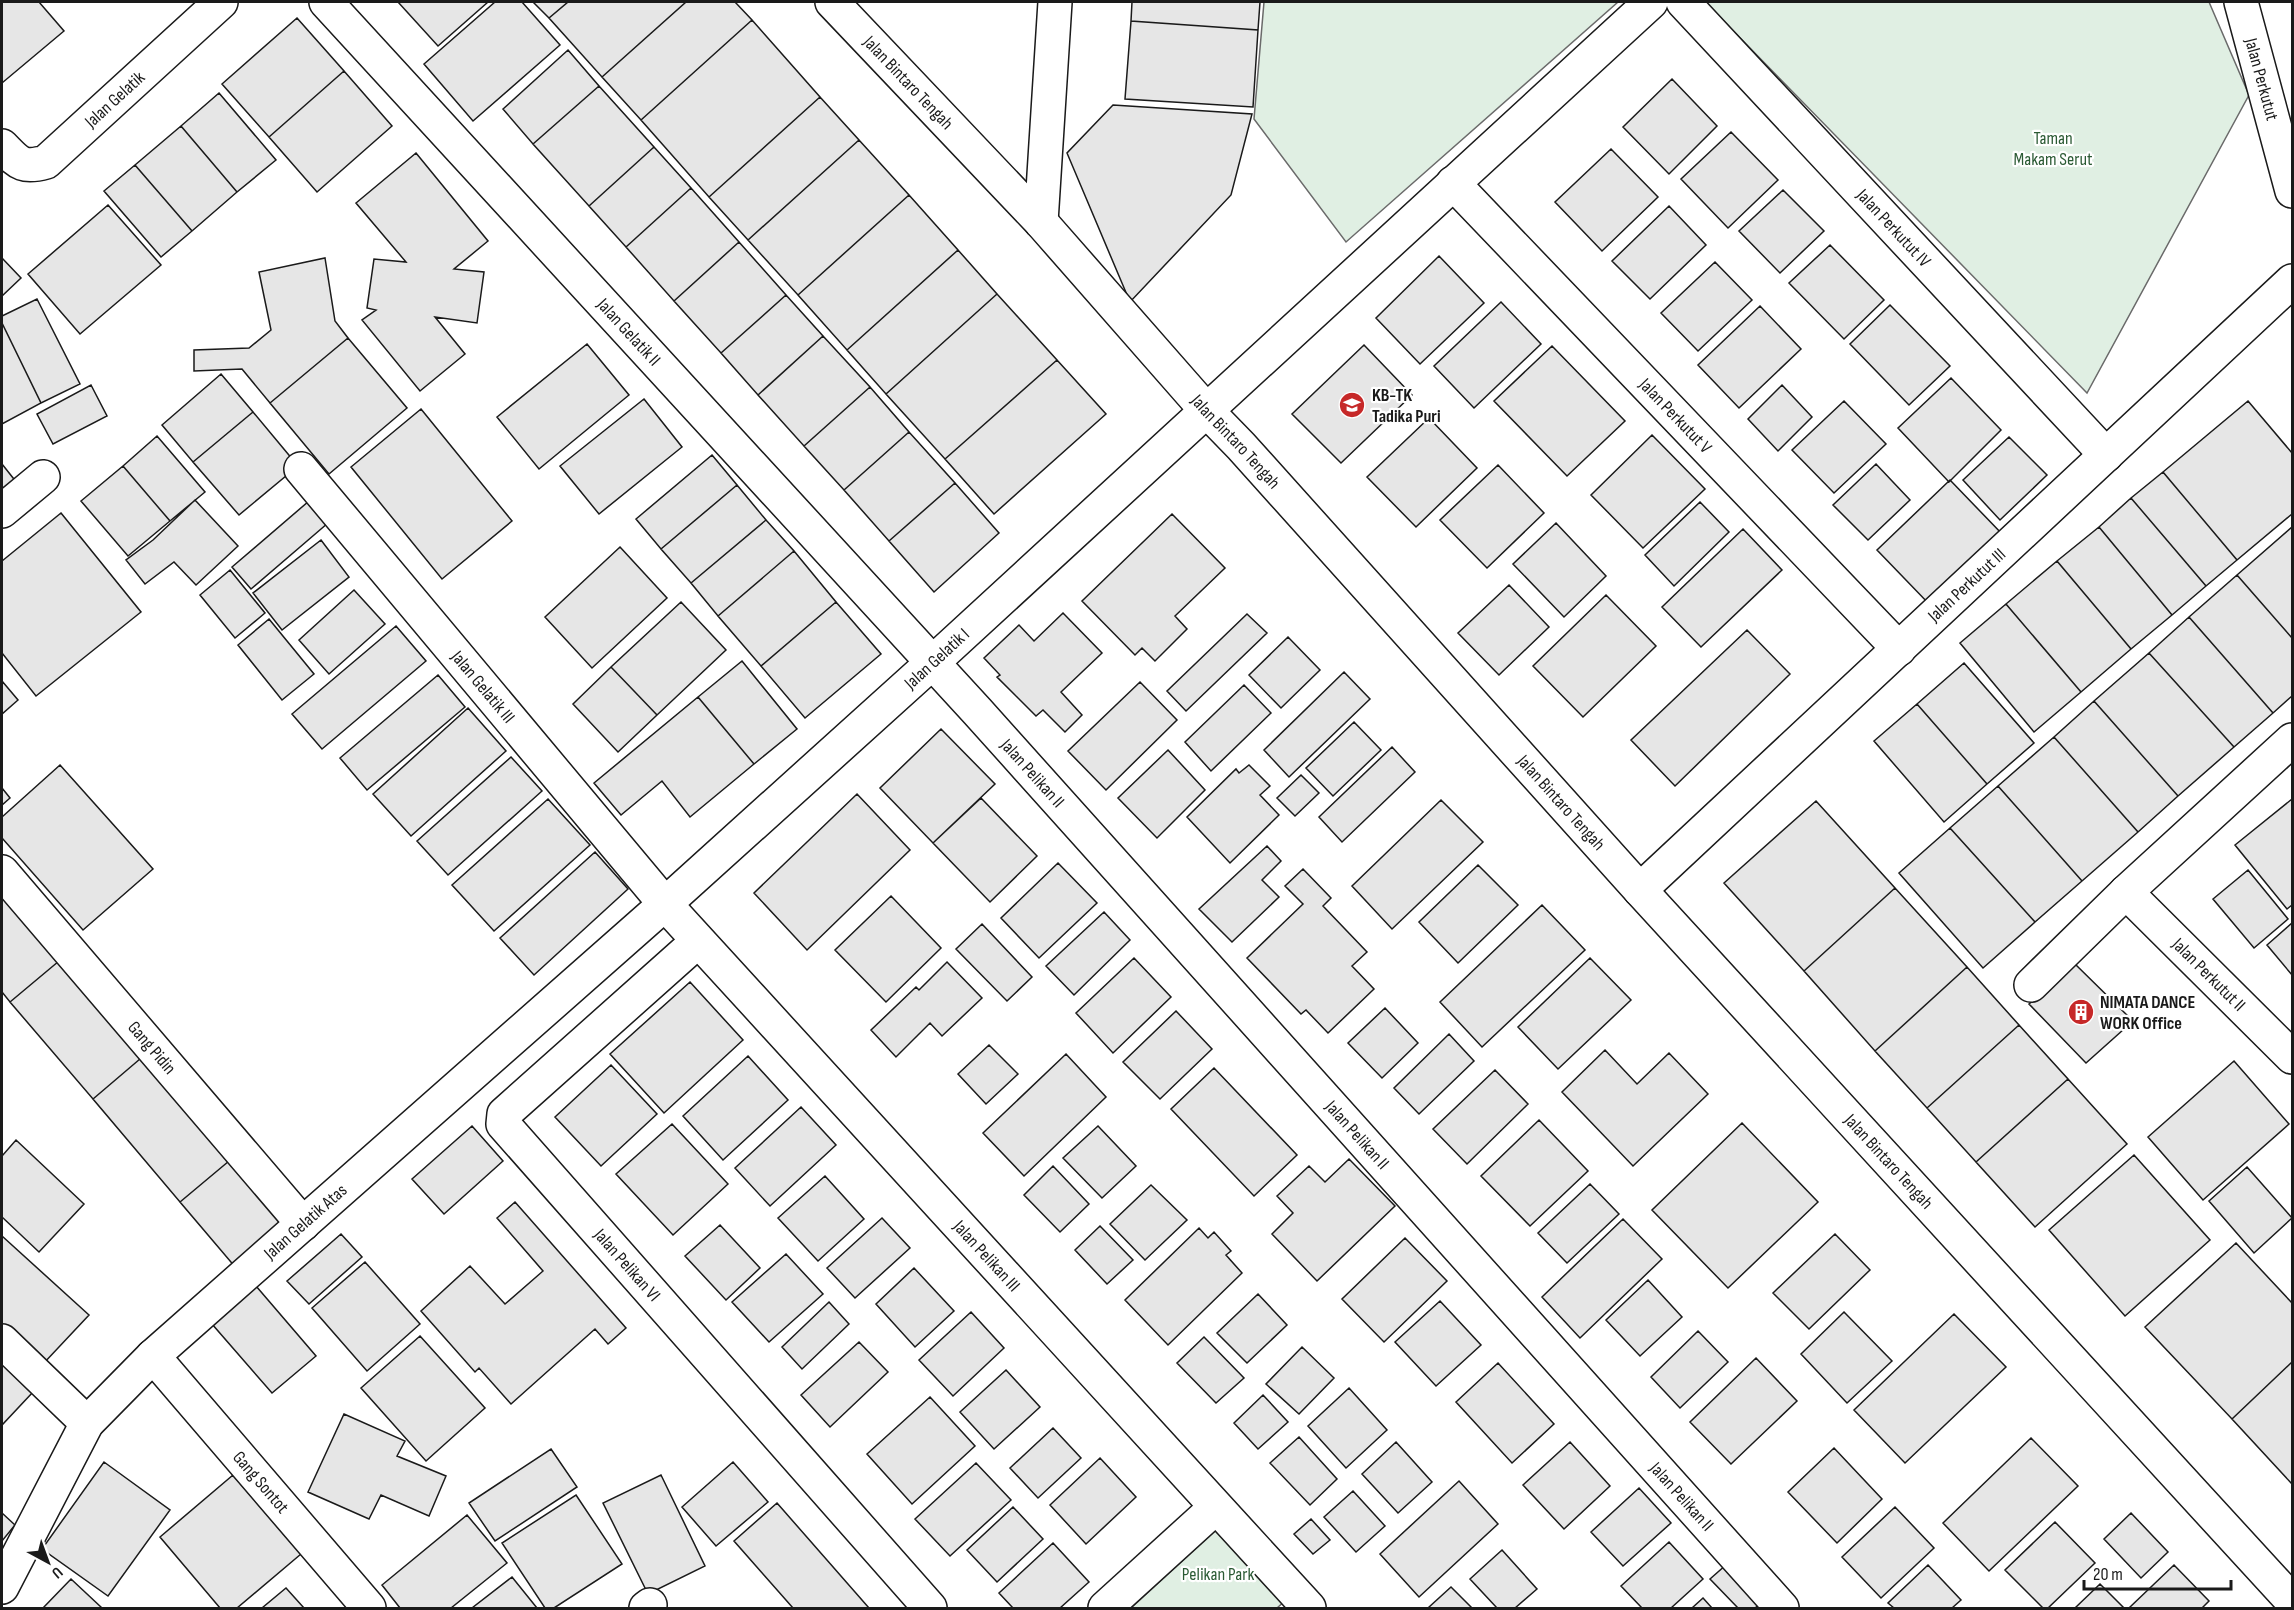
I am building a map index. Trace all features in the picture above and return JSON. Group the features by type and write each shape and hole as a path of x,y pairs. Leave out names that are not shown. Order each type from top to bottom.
{"street":[{"name":"Jalan Gelatik","path":"2,146 21,164 33,166 46,162 221,2"},
{"name":"Jalan Gelatik II","path":"326,2 933,662"},
{"name":"Jalan Bintaro Tengah","path":"832,2 1041,222 1206,410 1241,446 1640,890 2292,1601"},
{"path":"1041,222 1055,2"},
{"name":"Jalan Gelatik I","path":"665,904 933,662 1651,2"},
{"name":"Jalan Perkutut IV","path":"1683,2 2106,455"},
{"name":"Jalan Perkutut","path":"2241,2 2292,191"},
{"name":"Jalan Perkutut V","path":"1452,183 1899,649"},
{"name":"Jalan Perkutut III","path":"1640,890 2292,281"},
{"name":"Jalan Gelatik III","path":"301,469 665,904"},
{"path":"2,511 43,477"},
{"name":"Jalan Pelikan II","path":"933,662 1782,1608"},
{"path":"2031,986 2126,892 2292,740"},
{"name":"Gang Pidin","path":"2,872 303,1224"},
{"name":"Jalan Perkutut II","path":"2126,892 2292,1057"},
{"name":"Jalan Pelikan III","path":"665,904 1305,1607"},
{"name":"Jalan Gelatik Atas","path":"2,1587 87,1423 153,1356 665,904"},
{"name":"Jalan Pelikan VI","path":"698,941 504,1114 503,1124 930,1608"},
{"path":"2,1341 87,1423"},
{"name":"Gang Sontot","path":"153,1356 369,1608"},
{"path":"1105,1608 1215,1508"}],"green space":[{"path":"1264,2 1618,2 1346,242 1254,119"},
{"name":"Taman Makam Serut","path":"1705,2 2209,2 2249,95 2087,393"},
{"name":"Pelikan Park","path":"1220,1526 1287,1599 1277,1608 1131,1608"}],"building":[{"path":"2,2 39,2 64,31 2,83"},
{"path":"398,2 488,2 438,46"},
{"path":"495,2 522,2 560,45 473,121 424,64"},
{"path":"533,2 568,2 549,18"},
{"path":"568,2 686,2 602,77 549,18"},
{"path":"686,2 735,2 752,20 641,120 602,77"},
{"path":"1132,2 1260,2 1258,30 1131,21"},
{"path":"297,18 344,71 269,137 222,84"},
{"path":"752,20 820,97 709,197 641,120"},
{"path":"1131,21 1258,30 1253,107 1125,99"},
{"path":"568,50 599,86 533,144 503,109"},
{"path":"344,71 392,126 317,192 269,137"},
{"path":"1672,79 1717,126 1669,174 1623,127"},
{"path":"599,86 654,147 589,206 533,144"},
{"path":"219,93 276,160 237,192 181,126"},
{"path":"820,97 859,140 748,240 709,197"},
{"path":"1113,105 1252,114 1231,195 1130,302 1067,153"},
{"path":"181,126 237,192 192,231 135,165"},
{"path":"1731,132 1778,180 1728,228 1681,179"},
{"path":"859,140 909,195 798,295 748,240"},
{"path":"654,147 691,188 626,247 589,206"},
{"path":"1611,149 1658,197 1602,251 1555,202"},
{"path":"416,153 488,241 454,269 484,272 477,323 435,317 465,354 420,391 362,320 376,310 367,308 374,259 406,262 356,203"},
{"path":"135,165 192,231 161,257 104,191"},
{"path":"691,188 739,242 674,301 626,247"},
{"path":"1783,190 1824,231 1780,273 1739,231"},
{"path":"909,195 958,250 847,350 798,295"},
{"path":"108,205 161,265 80,334 28,274"},
{"path":"1669,206 1706,245 1650,299 1612,261"},
{"path":"739,242 786,295 721,353 674,301"},
{"path":"1830,245 1884,300 1844,339 1789,283"},
{"path":"958,250 997,294 886,394 847,350"},
{"path":"1439,256 1484,303 1420,364 1376,318"},
{"path":"2,258 21,278 2,296"},
{"path":"325,258 335,321 348,338 270,403 242,369 194,371 194,350 249,348 271,330 259,272"},
{"path":"1715,262 1752,300 1698,351 1661,313"},
{"path":"997,294 1057,360 945,459 886,394"},
{"path":"786,295 823,336 758,395 721,353"},
{"path":"37,299 80,384 41,403 2,323 2,316"},
{"path":"1501,302 1541,344 1474,408 1434,366"},
{"path":"1890,305 1950,366 1909,405 1850,344"},
{"path":"1760,306 1801,349 1739,408 1698,365"},
{"path":"2,323 41,403 2,424"},
{"path":"823,336 870,387 804,446 758,395"},
{"path":"348,338 407,408 329,474 270,403"},
{"path":"587,344 629,395 539,469 497,417"},
{"name":"KB-TK Tadika Puri","path":"1364,345 1412,395 1341,463 1292,414"},
{"path":"1552,346 1625,421 1567,476 1494,401"},
{"path":"1057,360 1106,414 994,514 945,459"},
{"path":"221,374 253,412 193,462 162,425"},
{"path":"1951,378 2001,430 1949,482 1898,428"},
{"path":"91,385 107,416 53,444 37,414"},
{"path":"1782,385 1812,417 1778,451 1748,419"},
{"path":"870,387 909,432 844,490 804,446"},
{"path":"644,399 682,447 599,514 560,466"},
{"path":"1844,401 1886,444 1834,493 1792,450"},
{"path":"2248,401 2292,453 2292,514 2237,560 2163,472"},
{"path":"421,409 512,521 442,579 351,467"},
{"path":"253,412 298,466 239,515 193,462"},
{"path":"1429,418 1477,468 1416,527 1367,477"},
{"path":"909,432 955,483 889,541 844,490"},
{"path":"1652,435 1705,489 1643,548 1591,495"},
{"path":"157,436 205,492 170,521 123,466"},
{"path":"2009,437 2047,475 2000,520 1963,480"},
{"path":"712,455 737,485 661,549 636,519"},
{"path":"2,464 17,483 2,495"},
{"path":"1876,464 1910,500 1868,540 1833,505"},
{"path":"1498,465 1544,513 1487,568 1440,520"},
{"path":"123,466 170,521 128,556 81,501"},
{"path":"2163,472 2237,560 2206,586 2131,498"},
{"path":"1950,480 2004,536 1931,606 1877,550"},
{"path":"955,483 999,533 934,592 889,541"},
{"path":"737,485 766,520 691,583 661,549"},
{"path":"316,495 335,517 251,589 232,567"},
{"path":"2131,498 2206,586 2172,615 2099,527"},
{"path":"195,500 238,546 196,585 174,562 145,584 126,560 153,540"},
{"path":"1700,502 1729,532 1674,586 1645,555"},
{"path":"61,513 141,612 36,696 2,653 2,561"},
{"path":"1172,514 1225,568 1175,616 1187,629 1155,661 1142,648 1135,655 1082,601"},
{"path":"766,520 794,551 718,616 691,583"},
{"path":"1556,523 1606,576 1564,617 1513,564"},
{"path":"2099,527 2172,615 2131,649 2057,561"},
{"path":"2292,527 2292,638 2237,575"},
{"path":"1743,529 1782,570 1701,647 1662,607"},
{"path":"321,540 349,577 282,630 253,593"},
{"path":"620,547 667,598 592,668 545,617"},
{"path":"794,551 836,602 761,666 718,616"},
{"path":"2057,561 2131,649 2081,692 2006,604"},
{"path":"230,570 265,613 235,638 200,595"},
{"path":"2237,575 2292,638 2292,696 2273,713 2189,617"},
{"path":"1509,585 1549,627 1499,675 1458,633"},
{"path":"354,590 385,624 329,674 299,640"},
{"path":"1606,595 1656,646 1583,717 1533,666"},
{"path":"681,602 726,650 657,715 611,667"},
{"path":"836,602 881,654 805,718 761,666"},
{"path":"2006,604 2081,692 2034,732 1960,643"},
{"path":"1063,613 1102,653 1061,692 1082,715 1065,732 1043,710 1036,716 997,677 1000,675 984,658 1019,625 1034,641"},
{"path":"1247,614 1267,633 1186,711 1167,691"},
{"path":"2189,617 2273,713 2234,747 2149,653"},
{"path":"269,619 314,674 282,700 238,645"},
{"path":"396,626 426,661 322,749 292,714"},
{"path":"1747,630 1790,674 1675,786 1631,740"},
{"path":"1288,637 1320,670 1281,708 1249,675"},
{"path":"2149,653 2234,747 2178,796 2094,701"},
{"path":"742,661 797,729 754,764 698,697"},
{"path":"1964,663 2034,743 1987,784 1917,704"},
{"path":"611,667 657,715 618,752 573,704"},
{"path":"1344,672 1370,699 1289,777 1264,750"},
{"path":"438,675 465,707 367,790 340,758"},
{"path":"2,681 18,700 2,714"},
{"path":"1140,682 1177,720 1106,790 1068,751"},
{"path":"1244,685 1271,713 1211,771 1185,742"},
{"path":"698,697 754,764 690,817 662,781 621,815 594,783"},
{"path":"2094,701 2178,796 2138,832 2054,737"},
{"path":"1917,704 1987,784 1944,822 1874,741"},
{"path":"468,708 506,751 411,836 373,794"},
{"path":"1354,722 1381,750 1333,796 1306,768"},
{"path":"941,729 995,784 933,843 880,788"},
{"path":"2054,737 2138,832 2082,881 1998,786"},
{"path":"1392,747 1415,772 1342,842 1319,817"},
{"path":"1168,750 1205,790 1157,838 1118,798"},
{"path":"511,757 542,791 448,875 417,841"},
{"path":"60,765 153,869 83,930 2,838 2,817"},
{"path":"1249,765 1270,786 1260,795 1279,815 1230,863 1187,817 1236,769 1239,773"},
{"path":"1301,775 1319,793 1295,816 1277,798"},
{"path":"1998,786 2082,881 2035,922 1950,828"},
{"path":"2,788 10,798 2,805"},
{"path":"857,794 910,850 807,950 754,893"},
{"path":"981,798 1037,856 990,902 933,843"},
{"path":"548,799 590,845 494,931 452,885"},
{"path":"2292,799 2292,905 2287,909 2235,845"},
{"path":"1441,800 1483,842 1392,929 1352,886"},
{"path":"1816,801 1895,888 1804,971 1724,883"},
{"path":"1950,828 2035,922 1983,968 1899,873"},
{"path":"1267,846 1281,861 1262,880 1279,897 1232,942 1199,909"},
{"path":"595,852 628,889 534,975 500,938"},
{"path":"1058,863 1097,903 1039,958 1001,918"},
{"path":"1478,865 1518,905 1458,963 1419,922"},
{"path":"1303,869 1331,898 1323,906 1367,952 1352,966 1374,989 1328,1033 1306,1010 1301,1014 1247,958 1303,904 1285,886"},
{"path":"2248,870 2288,919 2254,948 2213,899"},
{"path":"2,881 65,956 10,1002 2,992"},
{"path":"1895,888 1967,967 1875,1051 1804,971"},
{"path":"891,896 941,948 886,1002 835,950"},
{"path":"1542,905 1585,950 1482,1047 1440,1002"},
{"path":"1104,912 1130,940 1074,995 1046,966"},
{"path":"2292,923 2292,975 2267,945"},
{"path":"982,924 1032,977 1007,1001 956,949"},
{"path":"65,956 147,1053 93,1099 10,1002"},
{"path":"1134,958 1171,997 1113,1053 1076,1013"},
{"path":"1590,958 1631,1000 1558,1069 1518,1027"},
{"path":"947,962 982,998 942,1036 930,1023 896,1057 871,1030 916,987 919,990"},
{"name":"NIMATA DANCE WORK Office","path":"2075,964 2133,1021 2086,1063 2029,1004"},
{"path":"1967,967 2019,1025 1927,1108 1875,1051"},
{"path":"690,982 743,1040 664,1113 610,1054"},
{"path":"1385,1008 1418,1043 1382,1078 1348,1043"},
{"path":"1176,1011 1212,1049 1160,1099 1123,1062"},
{"path":"2019,1025 2068,1079 1976,1162 1927,1108"},
{"path":"1449,1034 1474,1061 1419,1114 1394,1088"},
{"path":"989,1045 1018,1074 986,1104 958,1074"},
{"path":"1605,1050 1637,1084 1669,1053 1708,1094 1633,1166 1562,1092"},
{"path":"147,1053 235,1156 180,1202 93,1099"},
{"path":"1066,1054 1106,1097 1024,1176 983,1133"},
{"path":"748,1056 788,1100 723,1160 683,1116"},
{"path":"2234,1061 2289,1124 2203,1200 2148,1137"},
{"path":"611,1065 657,1114 601,1166 555,1117"},
{"path":"1214,1068 1297,1155 1254,1196 1171,1109"},
{"path":"1495,1070 1528,1104 1467,1164 1433,1129"},
{"path":"2068,1079 2127,1144 2035,1227 1976,1162"},
{"path":"801,1107 836,1145 770,1206 735,1168"},
{"path":"1539,1120 1588,1171 1530,1226 1481,1176"},
{"path":"1742,1123 1818,1202 1728,1288 1652,1210"},
{"path":"672,1124 728,1184 673,1235 616,1174"},
{"path":"472,1126 503,1161 444,1214 412,1179"},
{"path":"1098,1126 1136,1166 1102,1198 1063,1158"},
{"path":"16,1140 84,1204 39,1252 2,1217 2,1156"},
{"path":"2134,1155 2210,1240 2125,1316 2049,1230"},
{"path":"235,1156 291,1222 236,1268 180,1202"},
{"path":"1349,1159 1395,1206 1317,1281 1272,1234 1293,1213 1277,1196 1309,1166 1325,1182"},
{"path":"1053,1166 1089,1204 1060,1232 1024,1195"},
{"path":"2247,1167 2292,1218 2254,1253 2209,1201"},
{"path":"825,1176 864,1219 818,1261 778,1218"},
{"path":"1590,1184 1619,1214 1567,1263 1538,1233"},
{"path":"1151,1185 1187,1220 1145,1260 1110,1224"},
{"path":"515,1202 626,1328 608,1344 595,1329 511,1404 479,1368 475,1372 421,1311 470,1266 505,1304 543,1271 497,1218"},
{"path":"882,1218 910,1248 855,1298 827,1268"},
{"path":"1623,1219 1662,1259 1580,1338 1542,1297"},
{"path":"720,1225 760,1268 726,1300 685,1256"},
{"path":"1100,1226 1133,1260 1107,1284 1075,1250"},
{"path":"1199,1228 1208,1238 1214,1232 1231,1251 1226,1255 1242,1273 1168,1345 1125,1300"},
{"path":"341,1234 362,1257 309,1304 287,1281"},
{"path":"1835,1234 1870,1270 1809,1329 1773,1293"},
{"path":"2,1236 89,1315 43,1364 2,1327"},
{"path":"1405,1238 1447,1281 1384,1342 1342,1299"},
{"path":"2236,1243 2292,1303 2292,1362 2232,1419 2145,1327"},
{"path":"786,1254 823,1294 769,1342 732,1302"},
{"path":"365,1262 420,1324 367,1371 312,1308"},
{"path":"914,1268 954,1311 915,1347 876,1304"},
{"path":"1648,1280 1682,1317 1640,1356 1606,1320"},
{"path":"256,1286 316,1356 272,1393 212,1324"},
{"path":"1258,1294 1287,1325 1247,1363 1217,1333"},
{"path":"1440,1301 1481,1345 1436,1386 1395,1342"},
{"path":"829,1302 849,1324 802,1369 782,1347"},
{"path":"971,1312 1004,1348 953,1396 919,1360"},
{"path":"1844,1312 1892,1361 1847,1403 1801,1354"},
{"path":"1954,1314 2006,1367 1905,1463 1854,1410"},
{"path":"1698,1331 1728,1362 1680,1408 1651,1377"},
{"path":"420,1336 485,1408 426,1461 361,1388"},
{"path":"1204,1337 1244,1378 1216,1403 1177,1363"},
{"path":"859,1342 888,1372 830,1427 801,1395"},
{"path":"1302,1347 1334,1378 1299,1414 1266,1384"},
{"path":"1756,1358 1797,1401 1731,1464 1690,1422"},
{"path":"2,1362 33,1392 2,1425"},
{"path":"2292,1362 2292,1484 2232,1419"},
{"path":"1498,1363 1554,1424 1512,1463 1456,1402"},
{"path":"1006,1370 1040,1407 994,1449 960,1412"},
{"path":"1349,1388 1387,1430 1346,1468 1308,1426"},
{"path":"1263,1395 1288,1422 1258,1449 1234,1423"},
{"path":"930,1397 975,1446 912,1504 867,1454"},
{"path":"344,1414 405,1441 397,1456 446,1476 429,1516 381,1495 369,1519 308,1492"},
{"path":"1053,1428 1081,1458 1038,1498 1010,1468"},
{"path":"1299,1437 1337,1479 1310,1505 1270,1463"},
{"path":"2031,1438 2078,1486 1989,1571 1943,1523"},
{"path":"1396,1442 1432,1482 1398,1513 1362,1474"},
{"path":"1570,1442 1610,1486 1564,1529 1523,1485"},
{"path":"1834,1448 1882,1499 1837,1543 1788,1492"},
{"path":"551,1449 577,1487 495,1541 469,1503"},
{"path":"1100,1458 1136,1497 1086,1544 1050,1505"},
{"path":"104,1462 170,1510 108,1596 42,1549"},
{"path":"733,1462 768,1502 716,1546 682,1507"},
{"path":"976,1463 1011,1500 950,1556 915,1519"},
{"path":"233,1475 301,1554 237,1608 220,1608 160,1537"},
{"path":"661,1475 705,1566 648,1594 603,1503"},
{"path":"1459,1481 1498,1524 1419,1597 1380,1554"},
{"path":"1639,1488 1671,1523 1623,1566 1591,1532"},
{"path":"1353,1491 1385,1526 1356,1552 1324,1517"},
{"path":"576,1495 622,1564 554,1608 545,1608 502,1543"},
{"path":"777,1503 869,1608 793,1608 734,1541"},
{"path":"1013,1507 1043,1539 997,1582 967,1550"},
{"path":"1895,1507 1934,1548 1881,1598 1842,1557"},
{"path":"2,1513 15,1525 2,1541"},
{"path":"2131,1513 2168,1552 2141,1578 2104,1539"},
{"path":"467,1515 507,1563 451,1608 400,1608 382,1585"},
{"path":"1311,1519 1330,1540 1313,1554 1294,1534"},
{"path":"2055,1522 2095,1563 2048,1608 2043,1608 2005,1570"},
{"path":"1669,1542 1703,1579 1671,1608 1642,1608 1621,1586"},
{"path":"1053,1543 1089,1582 1060,1608 1013,1608 999,1593"},
{"path":"1502,1550 1537,1589 1515,1608 1497,1608 1470,1579"},
{"path":"1727,1564 1762,1602 1755,1608 1738,1608 1710,1579"},
{"path":"1928,1565 1961,1600 1952,1608 1894,1608 1888,1603"},
{"path":"2174,1565 2209,1601 2202,1608 2129,1608"},
{"path":"512,1577 537,1608 472,1608"},
{"path":"71,1579 102,1608 43,1608"},
{"path":"2100,1584 2124,1608 2075,1608"},
{"path":"1451,1587 1472,1608 1428,1608"},
{"path":"286,1588 304,1608 262,1608"},
{"path":"1703,1598 1712,1608 1692,1608"}],"place":[{"name":"KB-TK Tadika Puri","path":"1352,405"},
{"name":"NIMATA DANCE WORK Office","path":"2081,1012"}]}
